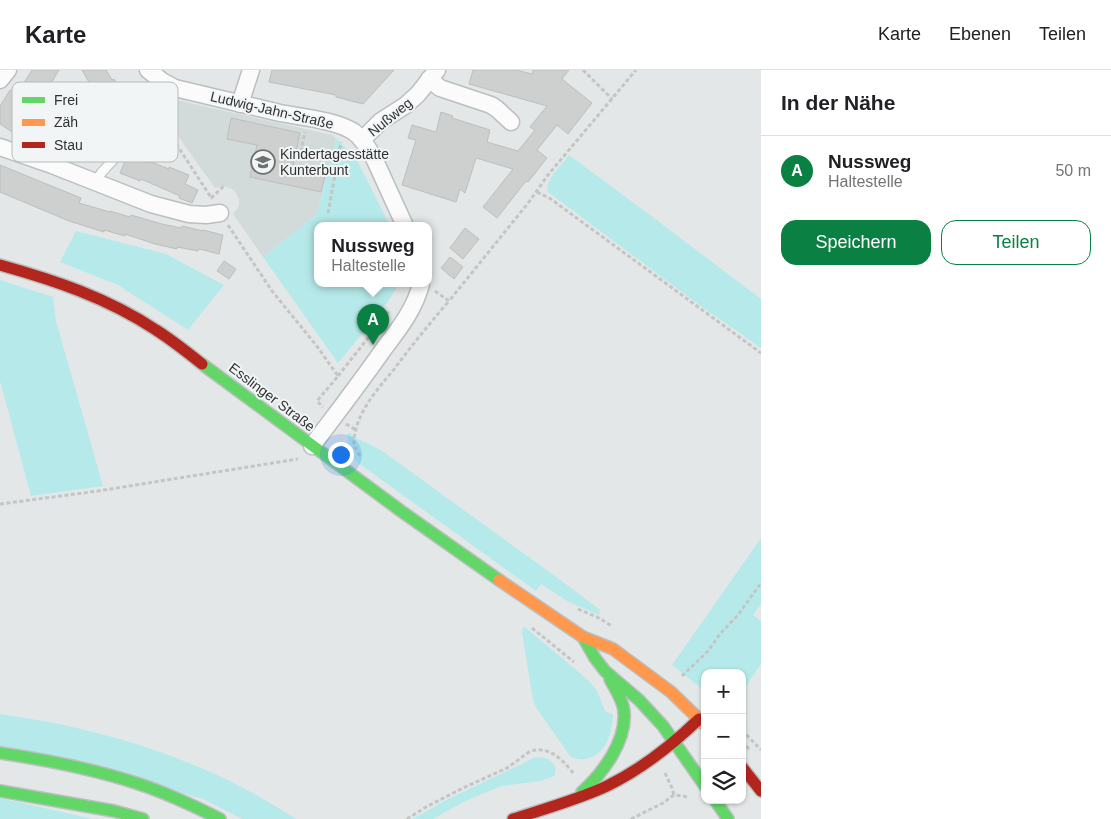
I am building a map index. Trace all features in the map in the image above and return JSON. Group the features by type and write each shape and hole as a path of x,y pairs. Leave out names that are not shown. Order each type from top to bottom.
{"main road":[{"name":"Esslinger Straße","path":"0,265 63,284 96,298 125,312 166,337 307,452 401,511 583,638 613,649 671,692 701,721"},
{"name":"Esslinger Straße","path":"583,638 605,671 639,700 662,726 701,780"},
{"path":"575,798 602,771 618,742 624,722 620,697 605,671"},
{"path":"513,819 592,792 620,780 656,757 701,723"},
{"path":"0,753 91,769 116,776 158,790 220,819"},
{"path":"746,774 757,793"},
{"path":"0,791 114,811 143,819"},
{"path":"718,804 726,817"},
{"path":"726,804 726,817"}],"street":[{"path":"0,80 8,70"},
{"path":"240,104 251,70"},
{"path":"433,75 440,88 491,105 511,122"},
{"name":"Nußweg","path":"362,140 381,121 412,100 433,75"},
{"name":"Ludwig-Jahn-Straße","path":"143,76 164,82"},
{"name":"Ludwig-Jahn-Straße","path":"178,89 240,104 308,117 344,127 356,133 373,156 403,222"},
{"path":"0,147 12,151"},
{"path":"41,162 151,204 189,214 206,215 220,213"},
{"path":"307,452 403,322 420,287"}],"lane":[{"path":"95,182 111,162"}],"path":[{"path":"583,70 612,99"},
{"path":"366,460 359,454 354,445 354,438 364,410 371,398 537,192 548,175 636,70"},
{"path":"288,158 298,160 308,117"},
{"path":"328,213 344,127"},
{"path":"178,146 272,291 316,345 338,376"},
{"path":"211,198 224,186"},
{"path":"537,192 551,199 761,353"},
{"path":"426,287 434,290 449,301"},
{"path":"356,430 317,401 395,304"},
{"path":"0,504 280,463 301,459 307,452"},
{"path":"682,676 708,651 720,634 738,615 761,583"},
{"path":"573,607 597,617 615,628"},
{"path":"528,625 574,663"},
{"path":"676,671 686,679"},
{"path":"747,735 761,750"},
{"path":"407,819 426,807 507,768 528,752 537,749 549,751 562,760 586,789"},
{"path":"630,819 674,796 684,796"}],"shaded area":[{"name":"Kindertagesstätte Kunterbunt","path":"178,100 332,135 336,138 317,214 263,257 233,214 239,206 239,199 234,190 224,186 215,188 178,136"},
{"path":"336,138 357,160 388,222 314,222 314,287 397,287 384,307 338,363 263,257 317,214"},
{"path":"569,155 761,299 761,348 698,304 548,192 547,187 551,178"},
{"path":"76,231 166,254 224,285 188,330 118,285 60,262"},
{"path":"0,280 53,297 56,321 103,486 31,496 0,381"},
{"path":"348,433 381,450 570,587 600,610 599,615 567,601 541,584 536,591 366,469 350,453"},
{"path":"761,538 761,604 753,615 761,621 761,664 746,686 746,669 701,669 701,688 672,665"},
{"path":"523,627 588,680 597,691 605,711 613,715 607,743 593,757 576,759 570,756 537,709 533,700 522,633"},
{"path":"0,714 78,728 154,750 228,780 263,798 296,819 242,819 203,799 0,746"},
{"path":"542,757 548,759 555,766 554,776 541,781 502,786 463,802 433,819 413,819 446,800 533,758"},
{"path":"0,798 93,819 0,819"}],"building":[{"path":"32,70 59,70 52,82 24,82"},
{"path":"82,70 106,70 112,80 114,79 116,82 89,82"},
{"path":"272,70 394,70 363,104 336,97 336,95 269,82"},
{"path":"473,70 516,70 532,74 533,70 569,70 562,79 592,103 568,134 557,125 537,150 547,158 497,218 483,207 513,169 476,158 465,193 460,189 456,202 402,185 416,140 408,138 412,125 436,132 441,112 453,116 452,118 490,130 487,142 518,151 535,130 530,127 547,106 469,84"},
{"path":"10,90 12,91 12,132 0,124 0,106"},
{"path":"231,118 300,133 293,165 326,172 321,192 250,177 257,145 227,139"},
{"path":"125,162 152,162 189,175 185,184 198,190 192,203 141,179 140,181 120,173"},
{"path":"0,165 81,198 79,203 130,217 131,215 162,224 181,228 182,226 223,235 219,254 199,249 198,251 177,247 177,249 125,234 125,236 104,230 104,232 69,221 0,192"},
{"path":"465,228 479,239 463,259 450,248"},
{"path":"450,257 463,267 454,279 441,268"},
{"path":"224,261 236,269 229,279 217,271"}],"traffic: fast":[{"path":"202,364 401,511 499,580"},
{"path":"583,637 605,671 639,700 663,726 701,780"},
{"path":"582,792 598,776 612,756 622,734 624,711 610,679"},
{"path":"0,753 70,766 122,779 170,796 220,819"},
{"path":"0,791 114,811 143,819"},
{"path":"718,804 728,819"}],"traffic: slow":[{"path":"499,580 583,637 613,649 671,692 701,721"}],"traffic: jam":[{"path":"0,265 80,291 119,308 162,334 202,364"},
{"path":"513,819 584,796 607,786 656,756 699,719"},
{"path":"746,772 761,791"}],"place":[{"name":"Kindertagesstätte Kunterbunt","path":"263,162"},
{"name":"Nussweg","path":"373,345"}]}
